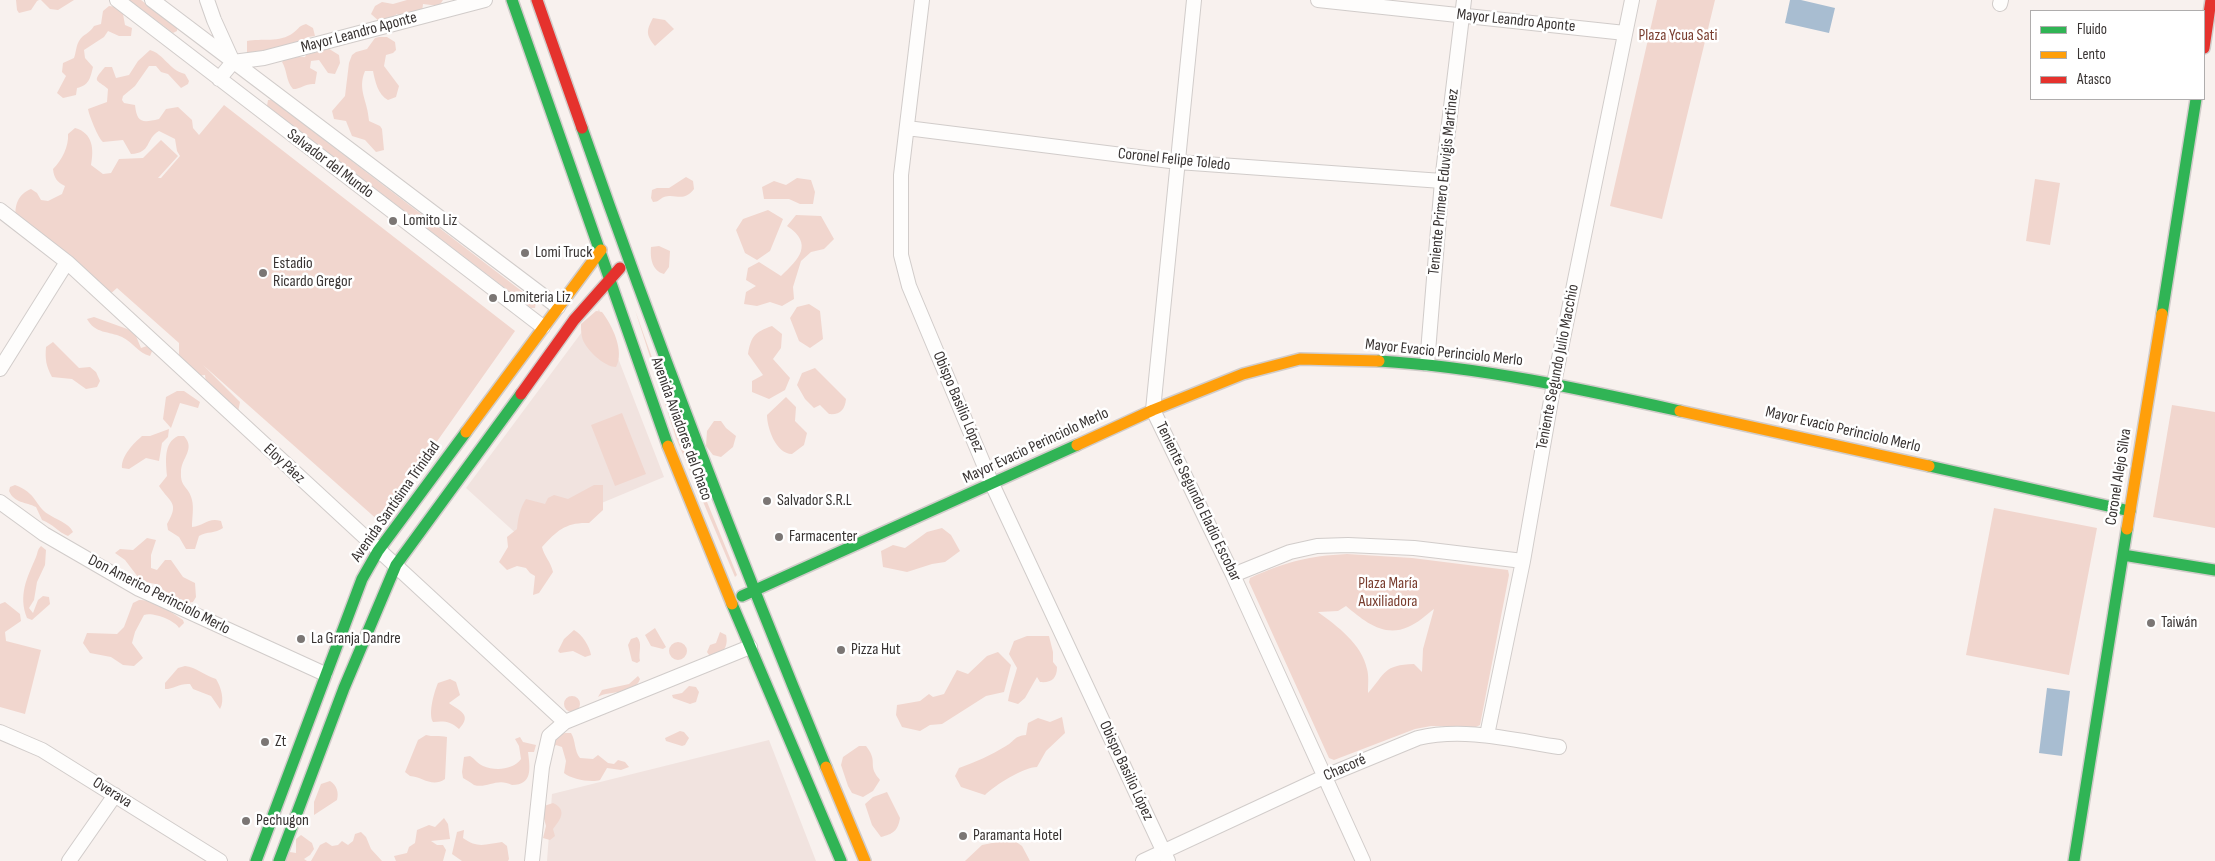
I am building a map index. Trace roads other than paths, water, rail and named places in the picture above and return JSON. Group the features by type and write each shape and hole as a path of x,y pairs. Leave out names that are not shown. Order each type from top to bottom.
{"main road":[{"name":"Avenida Aviadores del Chaco","path":"512,0 663,434 750,647 841,861"},
{"name":"Avenida Aviadores del Chaco","path":"537,0 628,260 755,591 866,861"},
{"path":"2205,41 2211,0"},
{"name":"Coronel Alejo Silva","path":"2074,861 2196,100"},
{"name":"Avenida Santísima Trinidad","path":"256,861 324,674 362,579 378,551 600,250"},
{"path":"279,861 344,688 396,566 591,298 628,260"},
{"path":"591,298 607,297 620,310"},
{"name":"Mayor Evacio Perinciolo Merlo","path":"731,601 1153,410 1243,374 1300,359 1427,364 1554,383 2130,511"},
{"path":"2122,555 2215,570"}],"street":[{"name":"Salvador del Mundo","path":"117,0 543,327"},
{"name":"Salvador del Mundo","path":"152,0 558,307"},
{"path":"207,0 233,62 219,79"},
{"name":"Mayor Leandro Aponte","path":"233,62 264,58 485,0"},
{"name":"Obispo Basilio López","path":"922,0 902,175 901,255 909,286 992,484 1166,856"},
{"name":"Teniente Segundo Eladio Escobar","path":"1194,0 1153,410 1233,575 1364,861"},
{"name":"Mayor Leandro Aponte","path":"1318,0 1625,33"},
{"name":"Teniente Primero Eduvigis Martinez","path":"1427,364 1442,181 1464,0"},
{"name":"Teniente Segundo Julio Macchio","path":"1487,735 1523,561 1554,383 1632,0"},
{"name":"Coronel Felipe Toledo","path":"907,128 1178,162 1442,181"},
{"name":"Eloy Páez","path":"0,210 67,262 565,722"},
{"path":"0,369 67,262"},
{"name":"Don Americo Perinciolo Merlo","path":"0,502 44,534 139,589 324,674"},
{"path":"1233,575 1290,552 1317,546 1348,545 1414,548 1523,561"},
{"path":"532,861 543,759 549,736 565,722 750,647"},
{"name":"Overava","path":"0,732 42,750 220,861"},
{"name":"Chacoré","path":"1143,861 1166,856 1326,776 1402,743 1426,736 1448,734 1487,735 1559,747"},
{"path":"69,861 115,795"}],"water":[{"path":"1790,0 1801,0 1835,8 1829,33 1785,23"},
{"path":"2047,688 2070,691 2062,756 2039,753"}],"place":[{"name":"Lomito Liz","path":"393,221"},
{"name":"Lomi Truck","path":"525,253"},
{"name":"Estadio Ricardo Gregor","path":"263,273"},
{"name":"Lomiteria Liz","path":"493,298"},
{"name":"Salvador S.R.L","path":"767,501"},
{"name":"Farmacenter","path":"779,537"},
{"name":"Taiwán","path":"2151,623"},
{"name":"La Granja Dandre","path":"301,639"},
{"name":"Pizza Hut","path":"841,650"},
{"name":"Zt","path":"265,742"},
{"name":"Pechugon","path":"246,821"},
{"name":"Paramanta Hotel","path":"963,836"}],"park label":[{"name":"Plaza Ycua Sati","path":"1678,36"},
{"name":"Plaza María Auxiliadora","path":"1388,593"}]}
